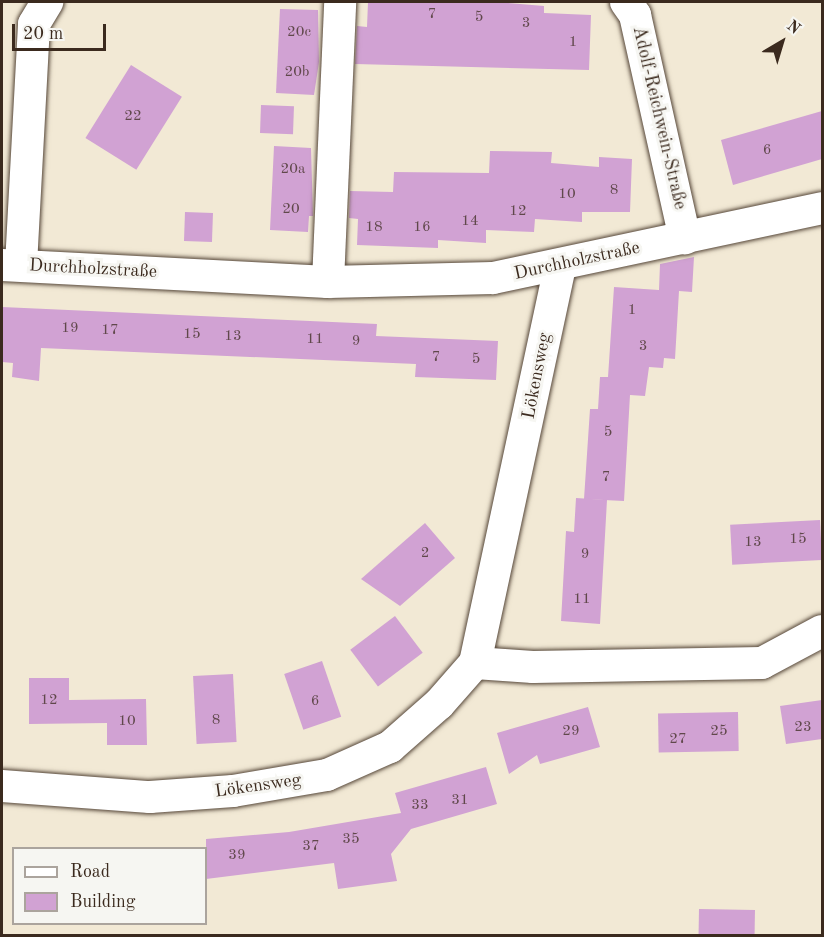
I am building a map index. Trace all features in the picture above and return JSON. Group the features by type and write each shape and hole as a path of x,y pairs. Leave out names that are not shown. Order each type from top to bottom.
{"street":[{"path":"11,265 34,24 47,2"},
{"path":"327,282 340,2"},
{"name":"Adolf-Reichwein-Straße","path":"626,2 635,15 686,238"},
{"name":"Durchholzstraße","path":"11,265 327,282 493,278 822,208"},
{"name":"Lökensweg","path":"2,786 150,797 233,791 327,775 390,747 439,704 475,663 500,561 560,265"},
{"path":"475,663 533,667 762,663 822,632"}],"building":[{"path":"368,2 497,2 544,6 544,13 591,15 589,70 355,64 357,26 367,27"},
{"path":"280,9 318,10 319,62 314,95 276,93"},
{"path":"131,65 182,97 136,170 85,138"},
{"path":"261,105 294,106 293,134 260,133"},
{"path":"822,111 822,159 733,185 721,140"},
{"path":"274,146 311,148 313,216 309,216 308,232 270,230"},
{"path":"490,151 552,152 551,163 599,167 599,157 632,159 630,212 582,212 582,222 535,219 534,232 486,230 486,243 438,240 438,248 357,245 358,219 349,218 350,191 393,192 394,172 489,173"},
{"path":"185,212 213,213 212,242 184,241"},
{"path":"694,257 692,292 679,291 675,359 664,358 663,368 649,367 645,396 630,395 624,501 584,499 590,409 598,409 600,377 608,377 614,287 659,290 660,264"},
{"path":"2,307 377,324 376,336 498,341 496,380 415,377 416,364 41,348 39,381 12,377 13,363 2,362"},
{"path":"576,498 607,500 600,624 561,621 566,531 574,532"},
{"path":"820,520 822,560 732,565 730,525"},
{"path":"425,523 455,558 400,606 361,579"},
{"path":"395,616 423,653 378,686 350,650"},
{"path":"322,661 341,717 303,730 284,674"},
{"path":"233,674 237,742 197,744 193,676"},
{"path":"29,678 69,678 69,700 146,699 147,745 107,745 107,723 29,724"},
{"path":"822,700 822,739 786,744 780,706"},
{"path":"588,707 600,747 540,764 537,755 509,774 497,733"},
{"path":"738,712 739,751 659,752 658,713"},
{"path":"486,767 497,804 411,829 391,854 397,881 338,889 334,863 207,879 206,839 289,832 401,813 395,793"},
{"path":"699,909 755,910 755,936 699,936"}]}
